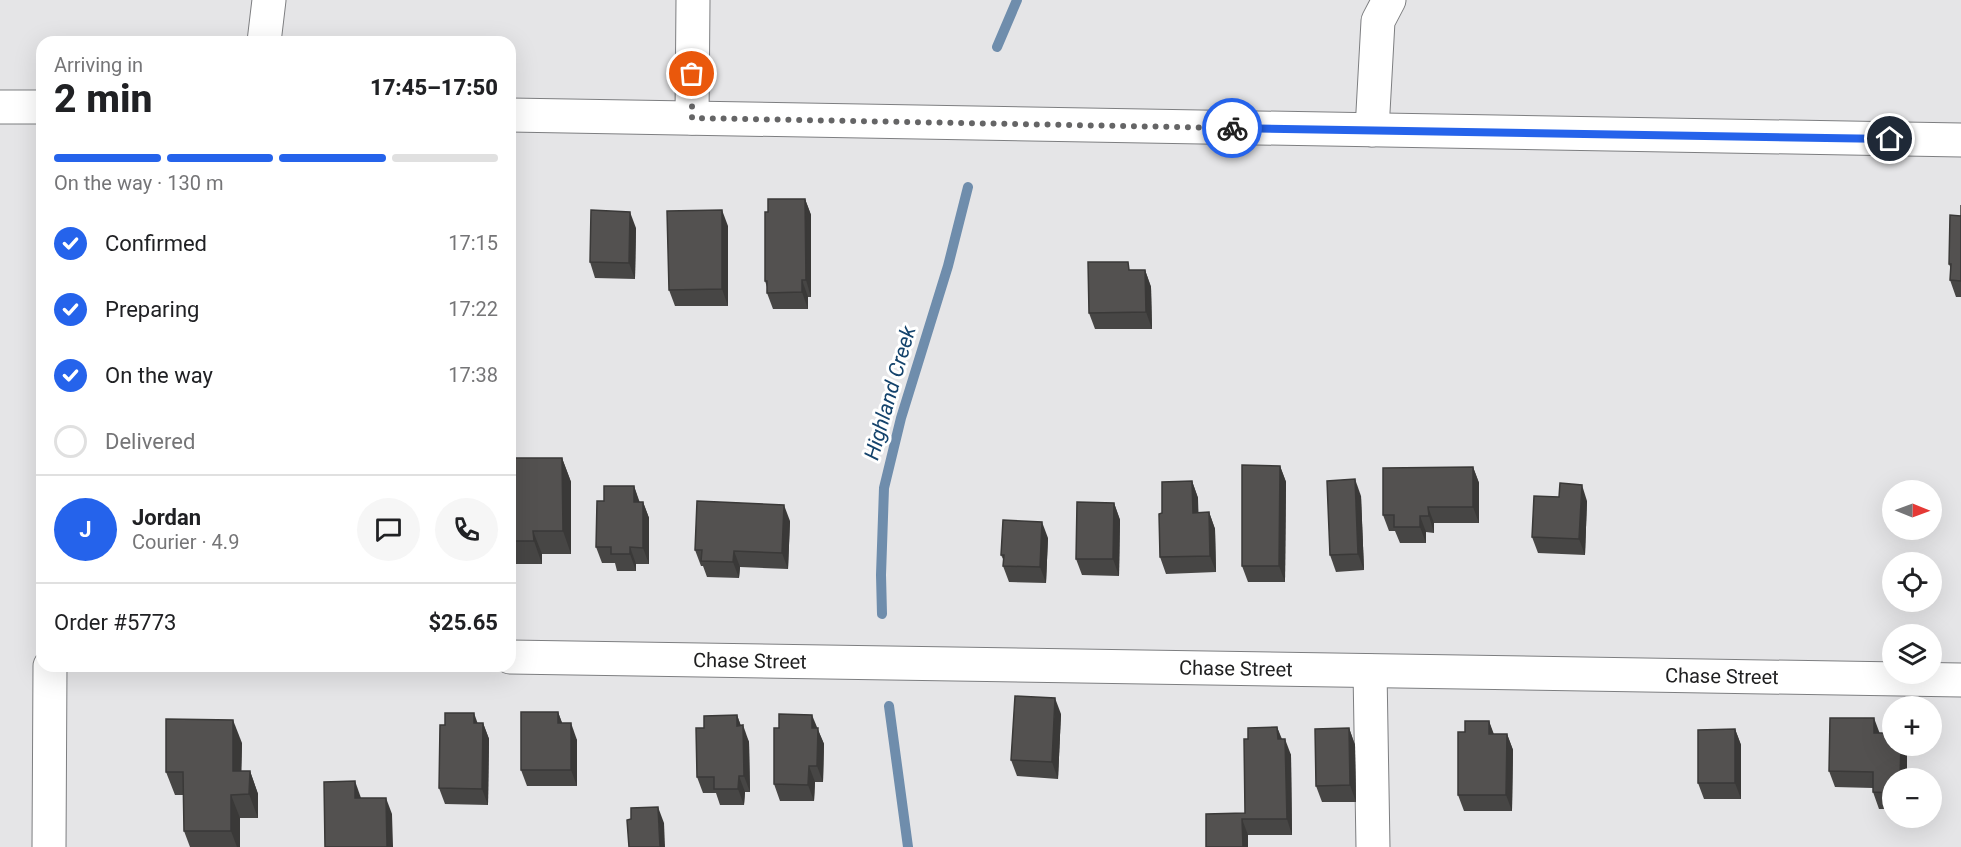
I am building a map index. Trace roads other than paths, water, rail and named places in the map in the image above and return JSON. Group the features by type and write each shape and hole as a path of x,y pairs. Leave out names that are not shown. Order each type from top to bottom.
{"street":[{"path":"265,36 268,0"},
{"path":"692,118 693,0"},
{"path":"1372,130 1378,21 1389,0"},
{"path":"0,107 36,108"},
{"path":"516,115 1961,140"},
{"name":"Chase Street","path":"516,657 1961,680"},
{"path":"1370,671 1373,847"},
{"path":"49,847 50,672"}],"waterway":[{"name":"Highland Creek","path":"997,47 1017,0"},
{"name":"Highland Creek","path":"882,614 884,488 901,418 948,266 968,187"},
{"name":"Highland Creek","path":"889,706 908,847"}]}
